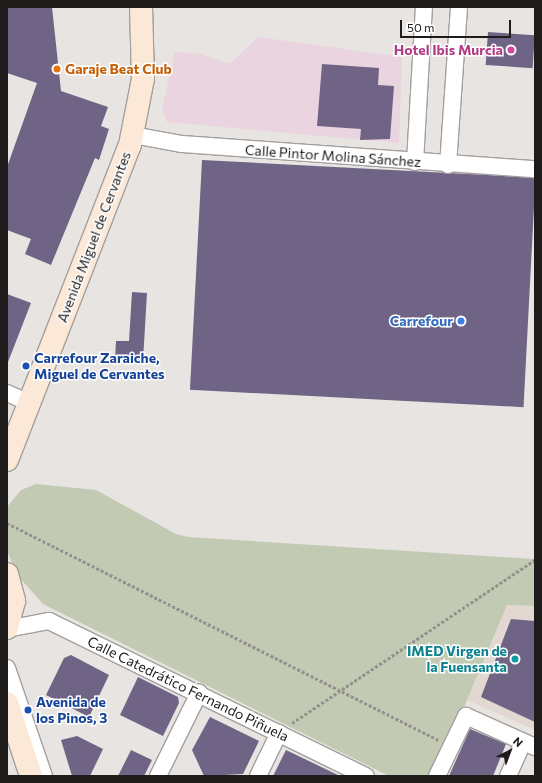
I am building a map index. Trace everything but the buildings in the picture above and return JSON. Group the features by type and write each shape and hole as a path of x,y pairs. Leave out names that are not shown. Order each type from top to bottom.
{"main road":[{"name":"Avenida Miguel de Cervantes","path":"9,451 133,135 144,79 141,7"},
{"path":"7,574 14,601 7,628"},
{"path":"7,703 31,776"}],"street":[{"path":"415,162 424,7"},
{"path":"448,165 459,7"},
{"name":"Calle Pintor Molina Sánchez","path":"133,135 182,144 448,165 535,169"},
{"path":"7,393 29,403"},
{"name":"Calle Catedrático Fernando Piñuela","path":"7,628 49,621 199,693 357,774"},
{"path":"7,668 44,776"},
{"path":"158,776 199,693"},
{"path":"437,776 466,716 529,744 508,776"},
{"path":"258,776 279,733"}],"path":[{"path":"7,523 451,746"},
{"path":"279,733 535,560"}],"shaded area":[{"path":"258,37 402,57 399,143 167,122 162,108 175,52 200,54 230,64"},
{"name":"IMED Virgen de la Fuensanta","path":"507,604 535,606 535,730 467,700"}],"green space":[{"path":"36,484 96,490 176,534 188,537 535,559 535,606 507,605 435,776 389,776 43,604 18,576 7,551 7,507 21,490"}],"place":[{"name":"Hotel Ibis Murcia","path":"511,50"},
{"name":"Garaje Beat Club","path":"57,69"},
{"name":"Carrefour","path":"461,321"},
{"name":"Carrefour Zaraiche, Miguel de Cervantes","path":"26,366"},
{"name":"IMED Virgen de la Fuensanta","path":"515,659"},
{"name":"Avenida de los Pinos, 3","path":"28,710"}]}
